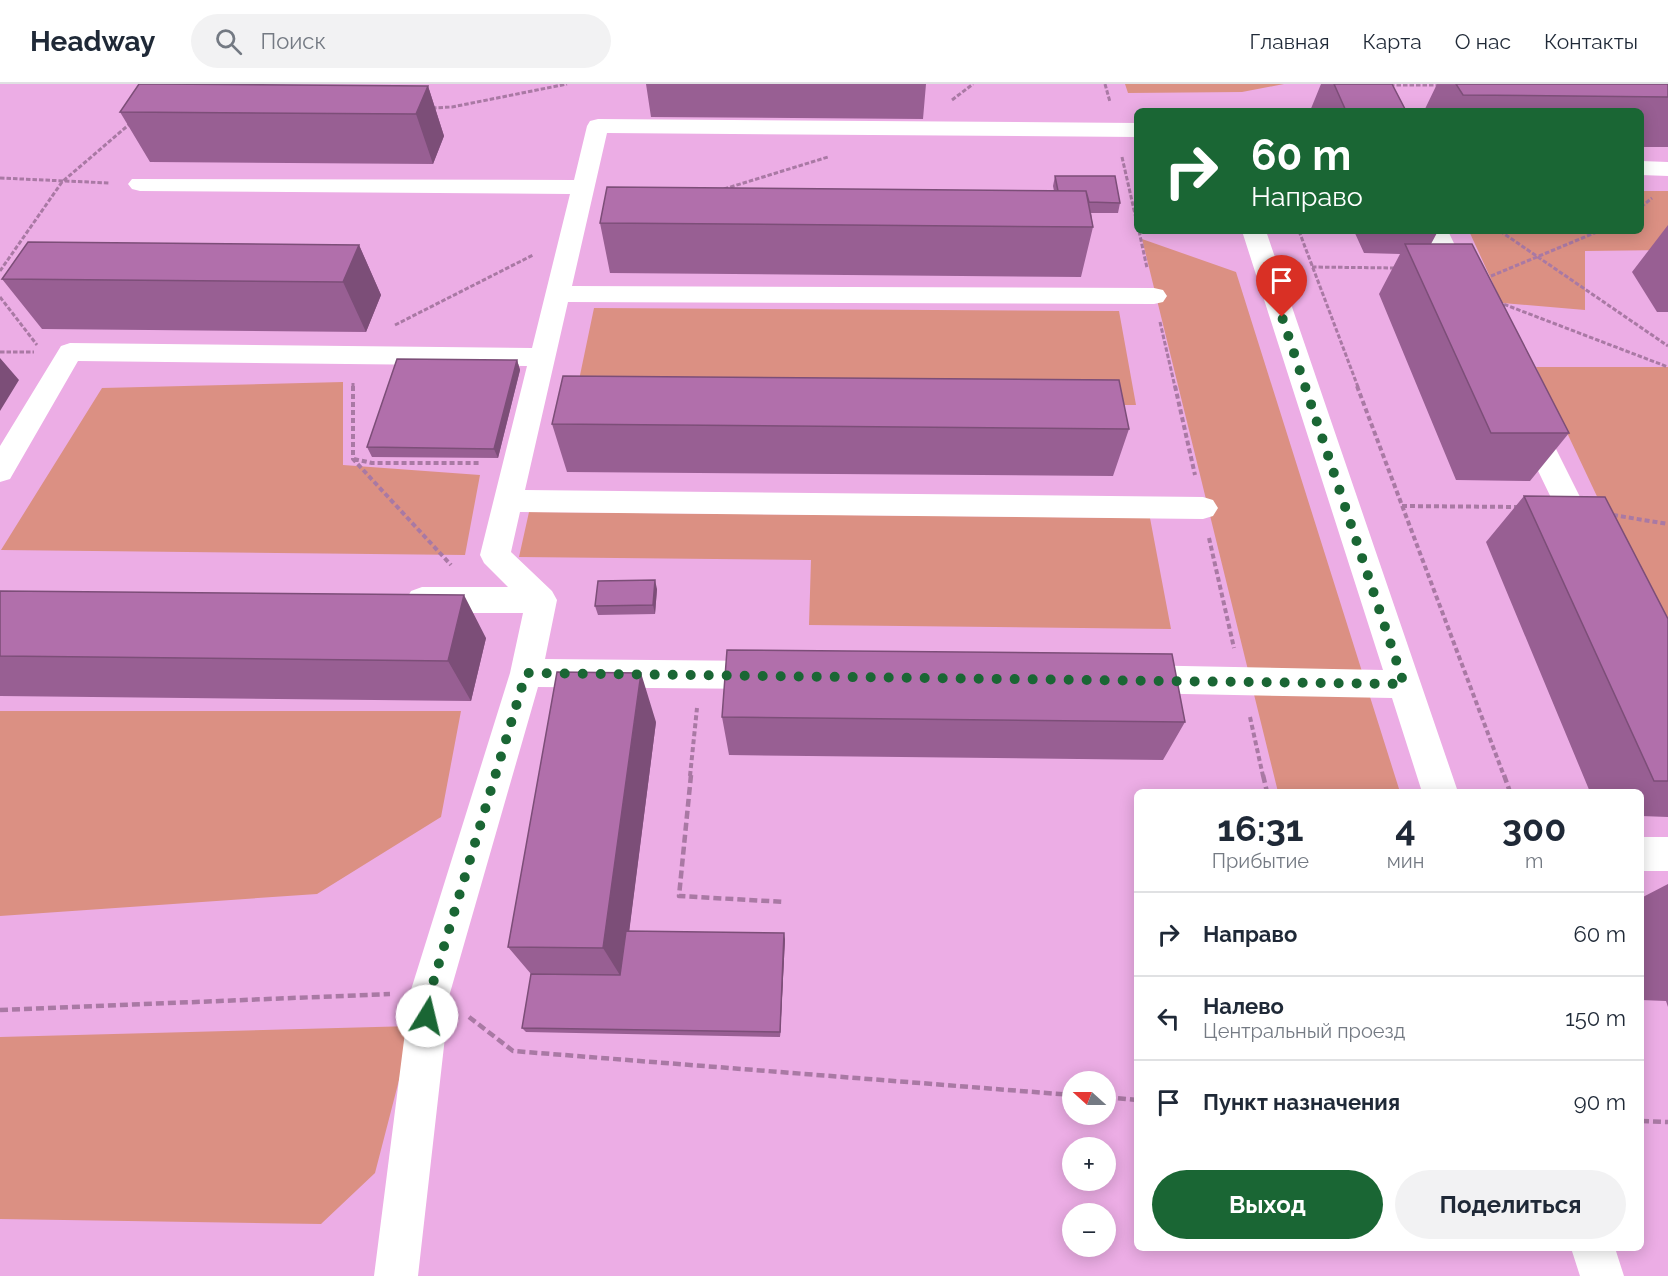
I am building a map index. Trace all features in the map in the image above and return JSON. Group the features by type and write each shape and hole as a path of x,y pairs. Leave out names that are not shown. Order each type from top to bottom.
{"street":[{"path":"541,600 495,555 598,126 1134,130"},
{"path":"1644,168 1668,168"},
{"path":"140,184 584,187"},
{"path":"1255,234 1439,789"},
{"path":"1437,234 1464,289"},
{"path":"558,294 1154,296"},
{"path":"0,471 70,352 542,357"},
{"path":"1515,393 1597,560"},
{"path":"508,501 1203,508"},
{"path":"389,600 541,600"},
{"path":"396,1276 430,993 526,673 541,600"},
{"path":"526,673 806,676"},
{"path":"1100,679 1404,684"},
{"path":"1644,854 1668,854"},
{"path":"1594,1251 1602,1276"}],"path":[{"path":"428,108 452,107 567,84"},
{"path":"962,91 973,84"},
{"path":"1105,84 1107,92"},
{"path":"1389,84 1447,85"},
{"path":"0,271 62,182 139,115"},
{"path":"719,191 832,156"},
{"path":"0,178 140,184"},
{"path":"1300,234 1509,789"},
{"path":"1504,234 1666,344"},
{"path":"1464,289 1592,234"},
{"path":"483,600 353,459 353,355 385,330 572,236"},
{"path":"1312,267 1464,289 1668,367"},
{"path":"0,297 43,352"},
{"path":"353,459 372,463 517,463"},
{"path":"1402,506 1571,508 1668,524"},
{"path":"700,675 679,896 785,902"},
{"path":"0,1010 430,993 480,1025 513,1051 1062,1094"},
{"path":"1116,1098 1134,1100"},
{"path":"1644,1121 1668,1122"}],"shaded area":[{"path":"1125,84 1284,84 1242,92 1128,93"},
{"path":"1644,191 1668,191 1668,250 1585,251 1585,310 1502,303 1470,234 1644,234"},
{"path":"1142,239 1236,272 1399,789 1277,789"},
{"path":"594,308 1119,311 1136,405 574,404"},
{"path":"1536,367 1668,367 1668,647"},
{"path":"343,382 343,465 480,475 465,555 1,550 102,388"},
{"path":"529,512 1150,518 1171,629 809,625 811,560 519,557"},
{"path":"0,711 461,711 441,817 317,894 0,916"},
{"path":"413,1026 375,1173 321,1224 0,1219 0,1037"}],"building":[{"path":"139,84 428,86 416,114 120,112"},
{"path":"1334,84 1392,84 1404,108 1345,108"},
{"path":"1456,84 1668,84 1668,97 1463,95"},
{"path":"1055,176 1115,176 1120,203 1089,202 1086,191 1058,191"},
{"path":"607,187 1086,191 1093,227 600,223"},
{"path":"28,242 359,245 343,282 2,279"},
{"path":"1405,244 1472,244 1569,433 1491,433"},
{"path":"397,359 517,360 494,449 367,447"},
{"path":"563,376 1119,380 1129,429 552,424"},
{"path":"1524,496 1605,497 1668,619 1668,781 1654,781"},
{"path":"655,580 653,605 595,606 598,581"},
{"path":"0,591 464,595 448,661 0,656"},
{"path":"727,650 1172,654 1185,722 722,717"},
{"path":"557,672 641,673 603,948 508,947"},
{"path":"626,931 784,933 780,1032 522,1028 531,974 620,975"}],"route":[{"path":"427,1016 430,993 526,673 1404,684 1282,317"}]}
